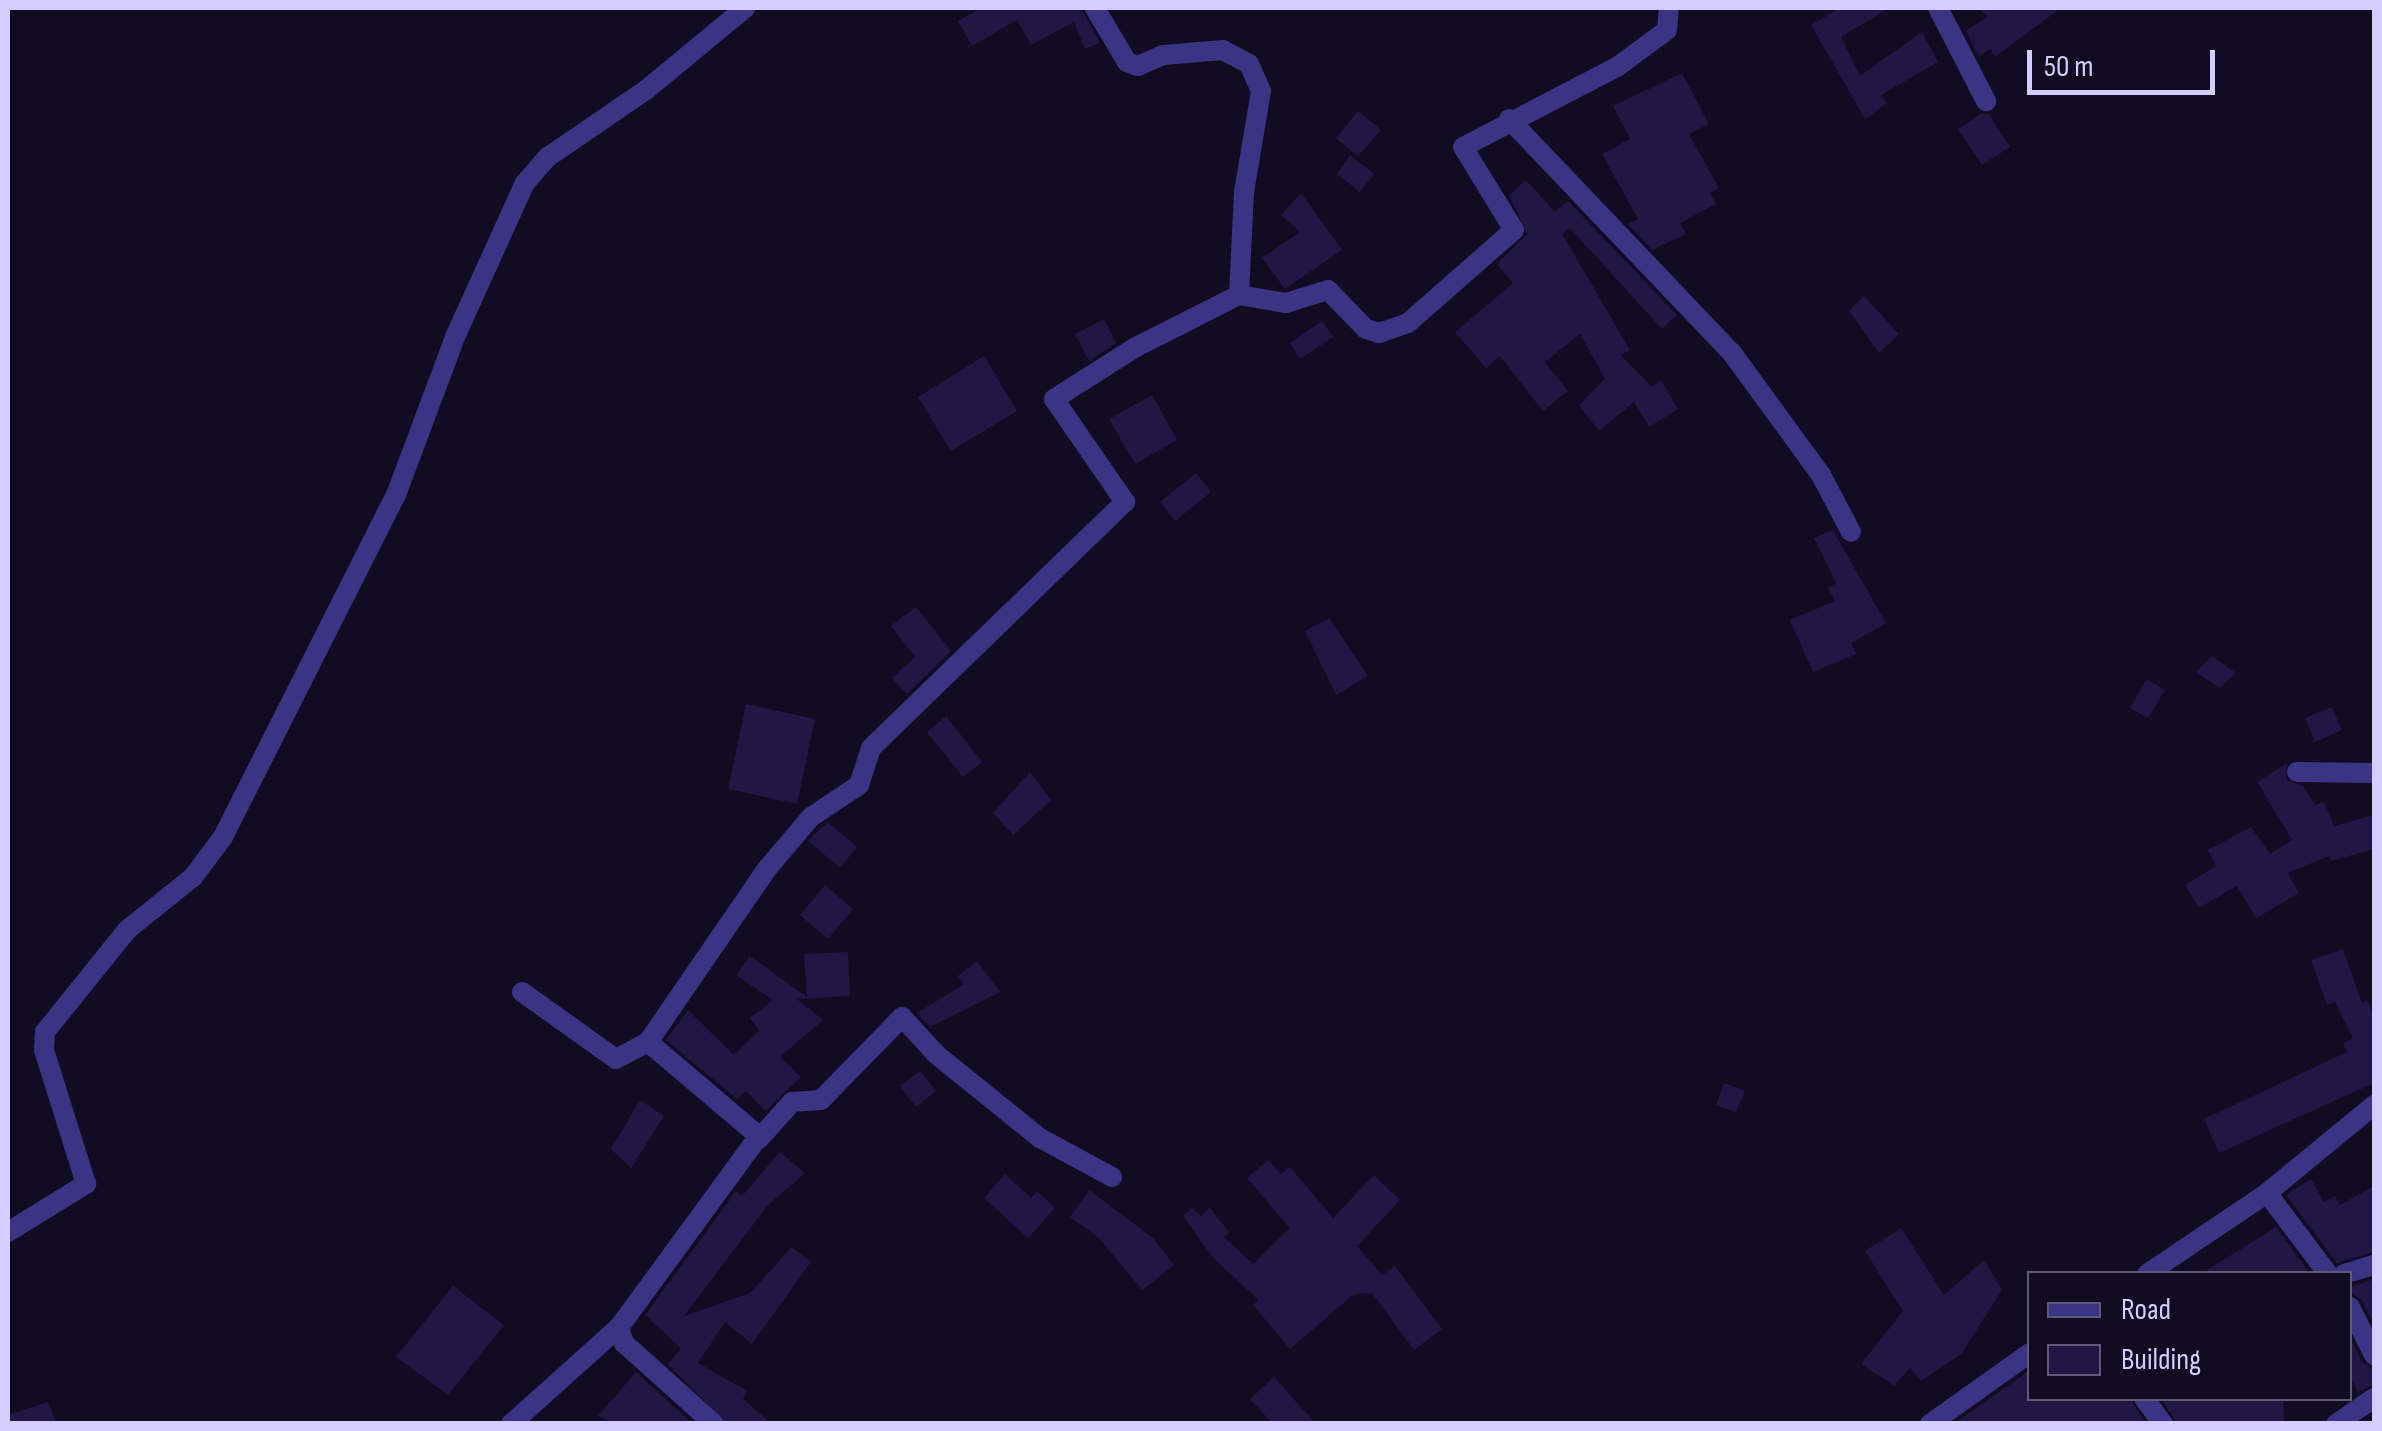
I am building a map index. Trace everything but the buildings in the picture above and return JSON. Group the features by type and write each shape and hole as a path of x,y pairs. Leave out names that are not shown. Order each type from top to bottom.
{"street":[{"path":"8,1232 86,1184 44,1050 45,1032 128,930 193,877 223,838 396,495 455,337 525,183 548,157 646,90 744,8"},
{"path":"1095,8 1120,54 1138,66 1163,54 1207,48 1240,57 1256,73 1262,111 1244,192 1239,295"},
{"path":"522,992 616,1059 648,1042 766,870 811,818 860,785 870,748 1126,502 1057,410 1058,394 1239,295 1286,303 1328,290 1366,329 1379,333 1408,323 1514,230 1462,152 1509,119 1617,67 1668,30 1669,8"},
{"path":"1938,8 1986,100"},
{"path":"1509,119 1732,352 1821,475 1851,532"},
{"path":"2297,772 2374,773"},
{"path":"511,1424 619,1327 792,1102 821,1100 902,1017 1032,1132 1112,1177"},
{"path":"648,1042 760,1139"},
{"path":"2151,1271 2267,1193 2374,1105"},
{"path":"2267,1193 2326,1271"},
{"path":"2352,1312 2374,1355"},
{"path":"619,1327 624,1343 714,1424"},
{"path":"1930,1424 2027,1355"},
{"path":"2336,1424 2374,1398"},
{"path":"2146,1401 2163,1424"}]}
